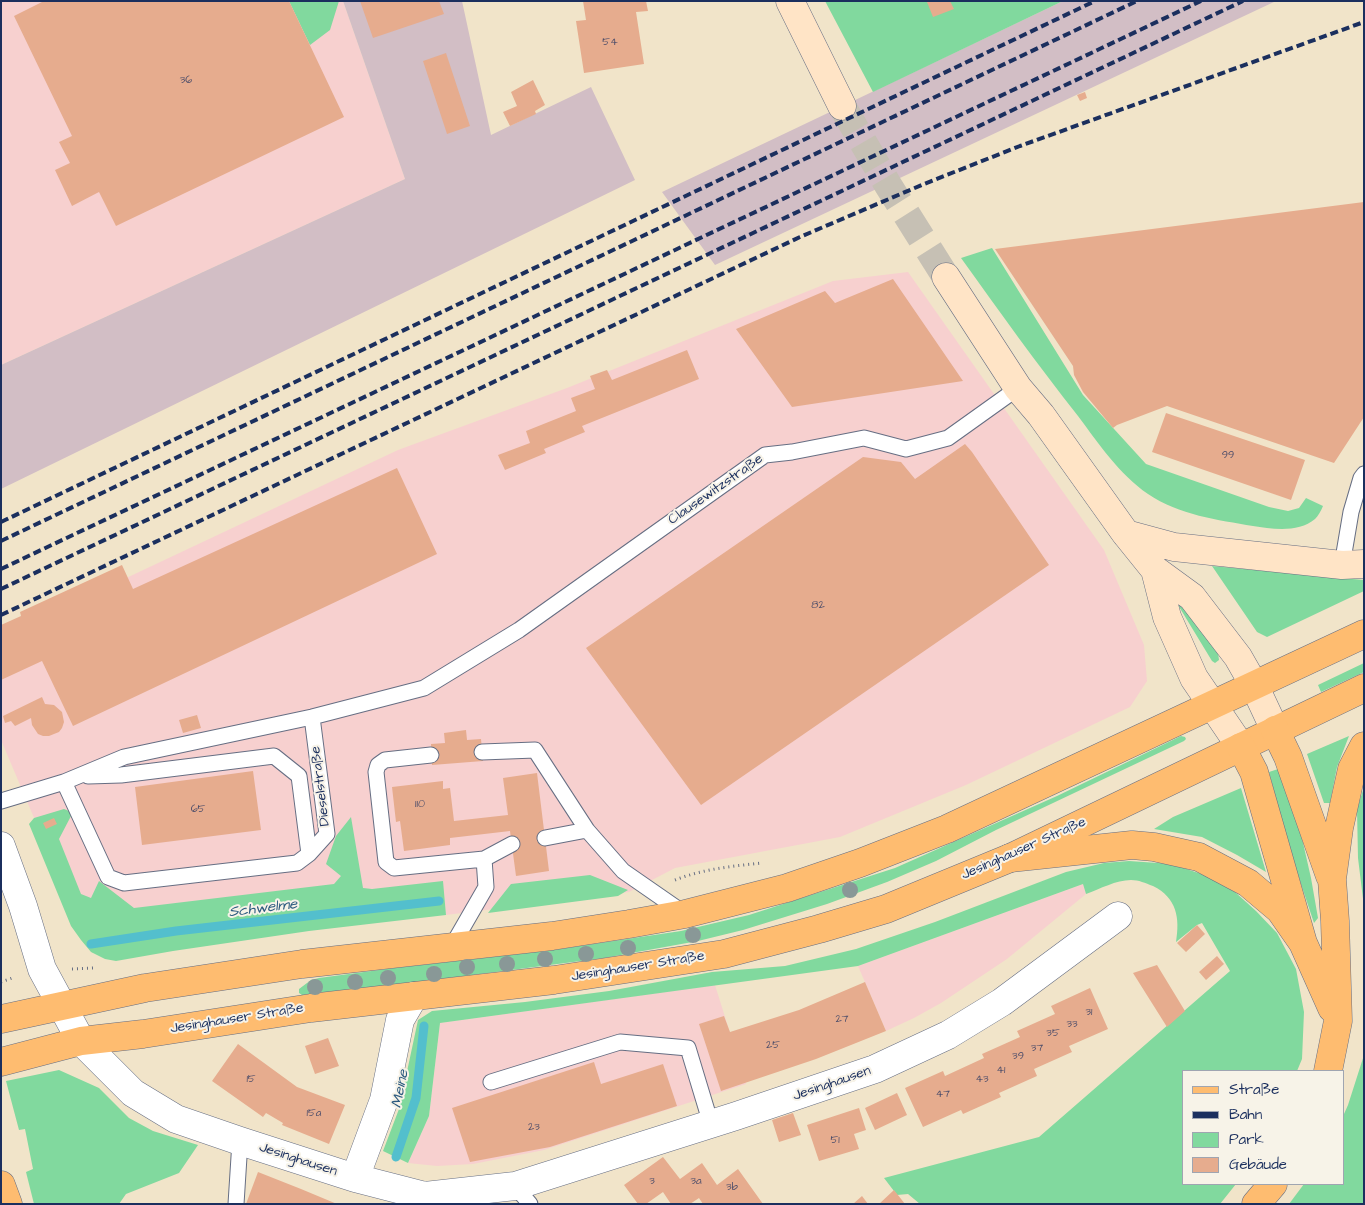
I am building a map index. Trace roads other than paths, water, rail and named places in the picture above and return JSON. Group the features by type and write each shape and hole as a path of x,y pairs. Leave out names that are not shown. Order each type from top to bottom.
{"main road":[{"path":"1,1019 145,988 282,967 552,936 629,924 685,914 787,888 860,864 947,829 1364,634"},
{"name":"Jesinghauser Straße","path":"1,1062 81,1041 143,1034 311,1008 554,980 724,954 819,929 886,909 1010,858 1364,688"},
{"path":"1275,730 1288,757 1332,880"},
{"path":"1328,1070 1338,1021 1332,880 1339,828 1352,769 1364,746"},
{"path":"1240,747 1254,772 1303,943 1338,1021"},
{"path":"1010,858 1132,845 1154,847 1199,857 1248,883 1280,910 1303,943"},
{"path":"1,1184 8,1204"},
{"path":"1256,1204 1271,1185"}],"street":[{"path":"790,1 842,106"},
{"path":"946,277 1018,388 1041,415 1126,534 1155,570 1192,597 1238,657 1254,685 1275,730"},
{"path":"1126,534 1174,547 1353,565"},
{"path":"1155,570 1167,617 1194,678 1240,747"},
{"path":"1,846 23,906 42,969 81,1041"},
{"name":"Jesinghausen","path":"81,1041 133,1093 176,1119 427,1200 522,1195 711,1124 876,1069 948,1036 1002,1002 1118,916"},
{"name":"Jesinghausen","path":"355,1178 384,1100 400,1020 414,996"}],"lane":[{"name":"Clausewitzstraße","path":"312,717 424,688 519,630 765,454 792,452 864,438 906,449 948,438 1018,388"},
{"path":"1353,565 1351,512 1361,478 1364,474"},
{"path":"1,800 70,779 124,757 312,717"},
{"name":"Dieselstraße","path":"70,779 108,877 124,883 297,862 309,854 327,834 312,717"},
{"path":"482,752 535,750 587,830 623,871 685,914"},
{"path":"431,755 385,760 378,765 376,772 386,862 394,868 484,859 512,844"},
{"path":"70,779 121,775 274,756 299,776 309,854"},
{"path":"545,838 587,830"},
{"path":"452,946 486,887 484,859"},
{"path":"491,1082 620,1042 688,1048 711,1124"},
{"name":"Jesinghausen","path":"236,1204 240,1141"}],"waterway":[{"name":"Schwelme","path":"91,944 176,931 439,901"},
{"name":"Meine","path":"396,1157 416,1098 424,1026"}],"tunnel":[{"path":"842,106 888,185 946,277"}],"railway":[{"path":"1,522 1095,1"},
{"path":"1,541 1137,1"},
{"path":"1,569 1201,1"},
{"path":"1,589 1243,1"},
{"path":"1,615 800,237 924,184 1020,146 1364,22"}]}
